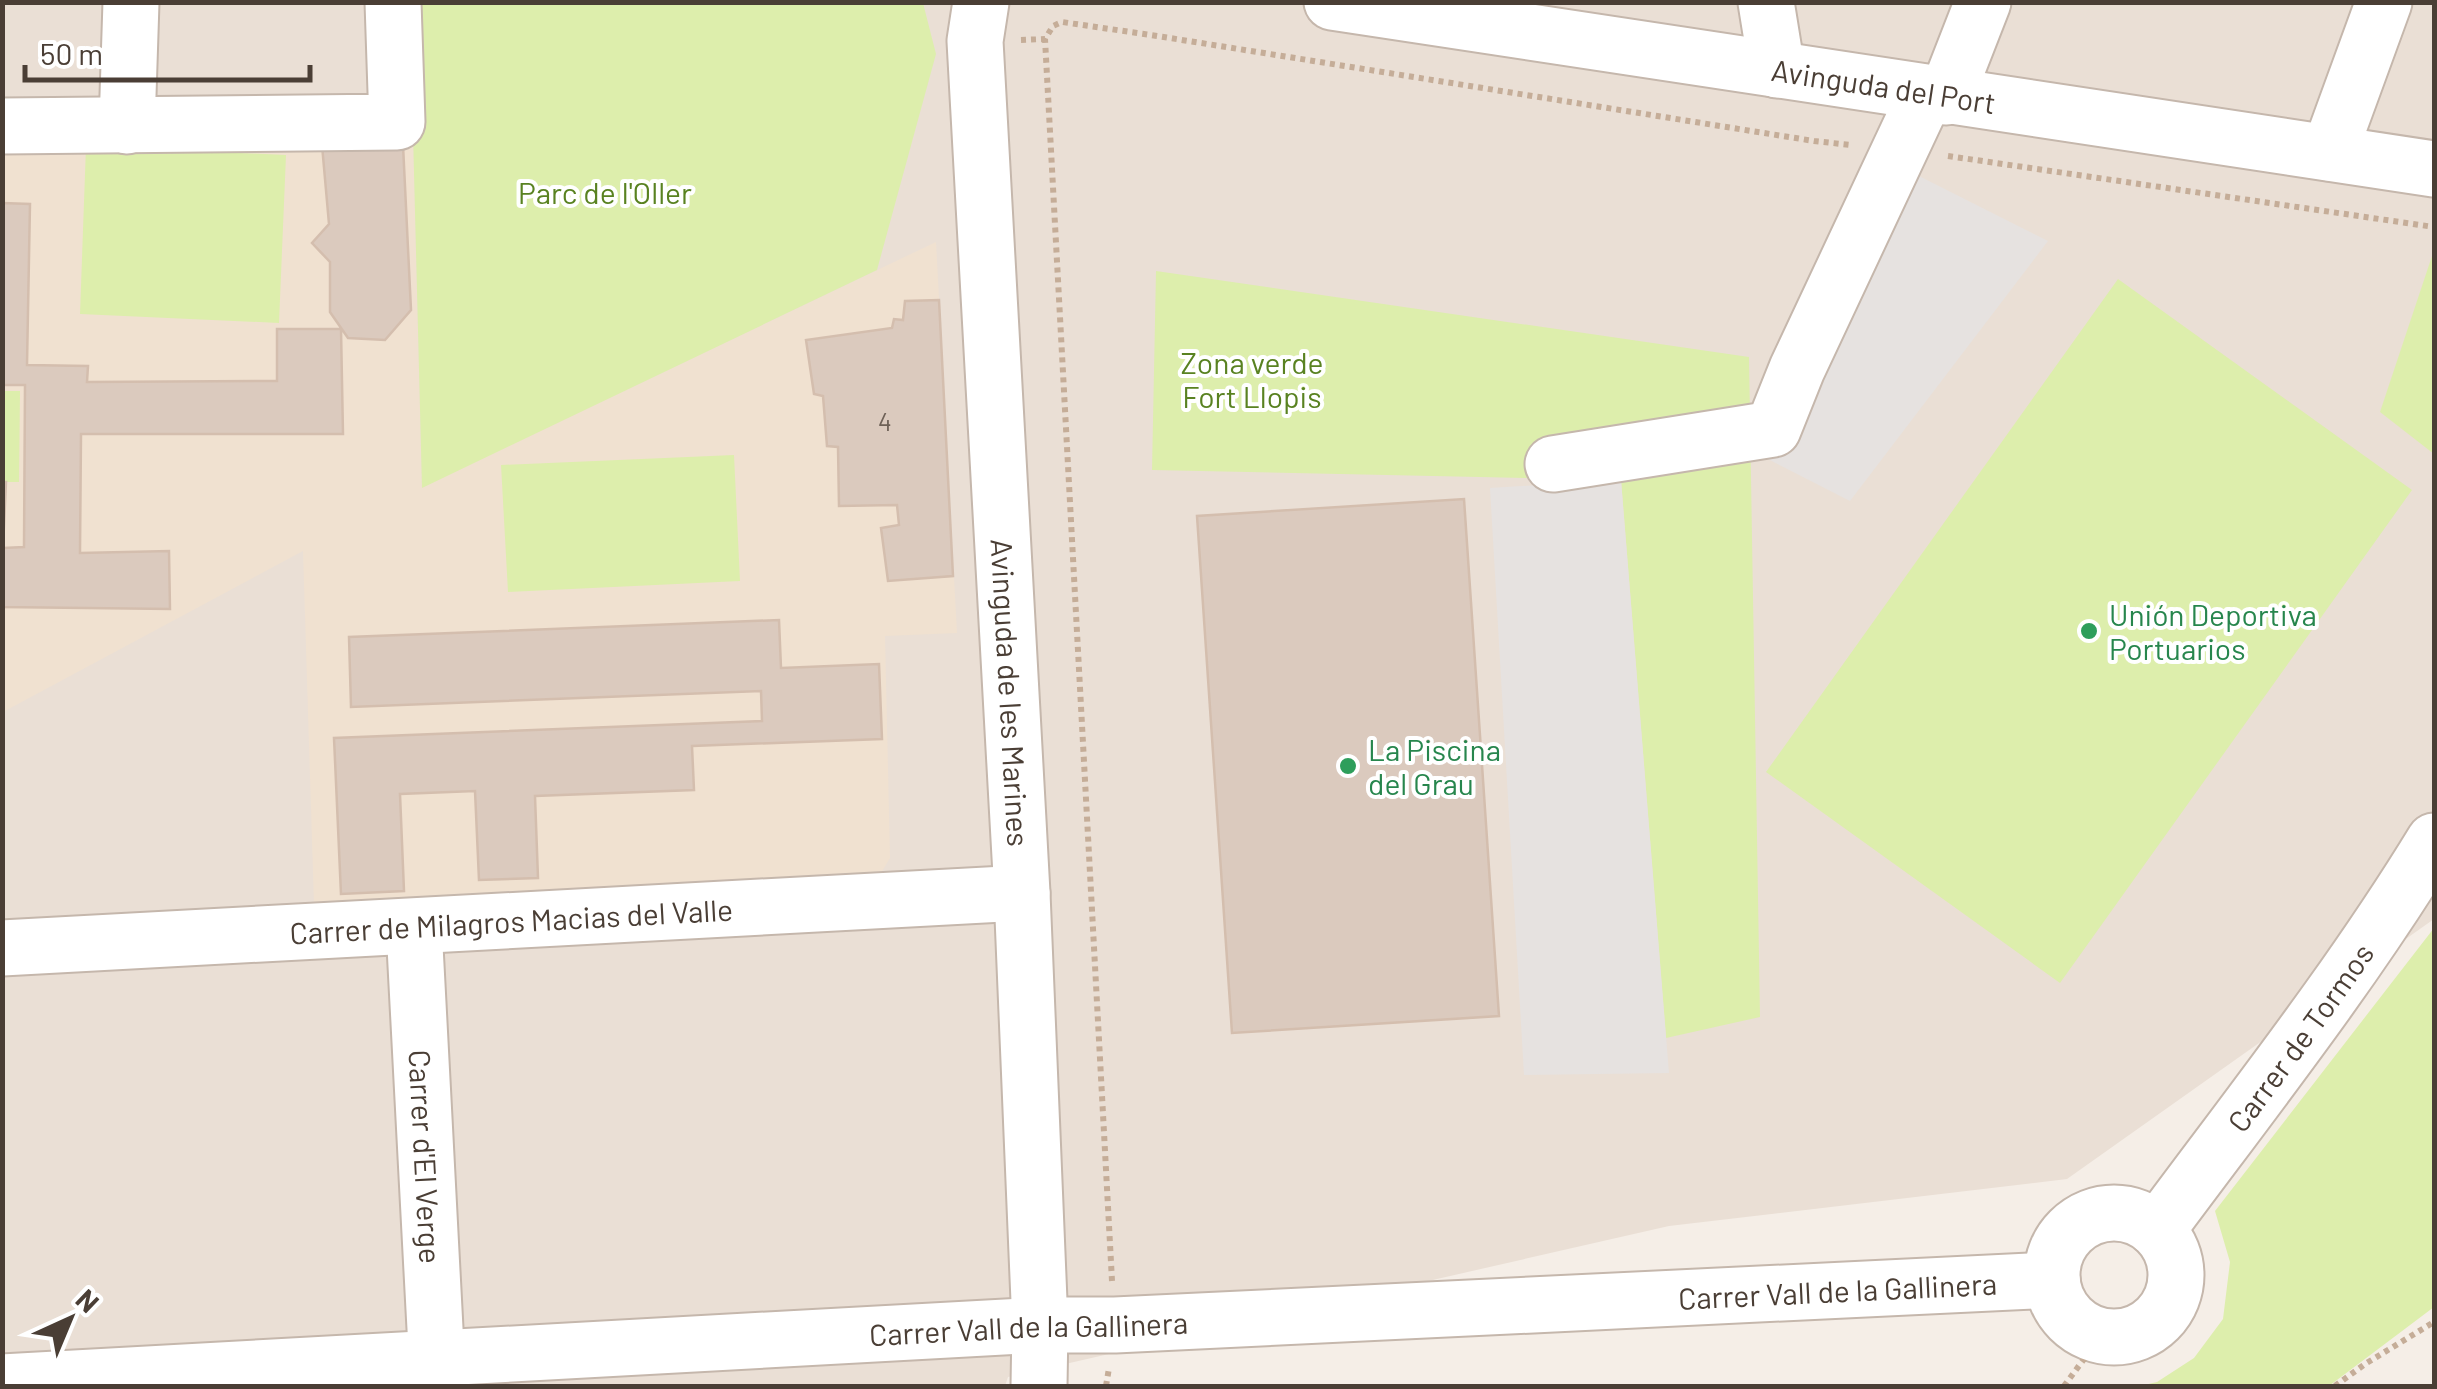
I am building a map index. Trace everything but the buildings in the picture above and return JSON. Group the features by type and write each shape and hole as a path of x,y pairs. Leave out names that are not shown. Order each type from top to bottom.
{"street":[{"path":"127,126 131,2"},
{"path":"2,126 397,122 393,2"},
{"name":"Avinguda de les Marines","path":"981,2 974,41 1022,894 1040,1325 1038,1386"},
{"name":"Avinguda del Port","path":"1332,2 1515,16 1777,70 2434,169"},
{"path":"1766,2 1777,70"},
{"path":"1554,464 1773,429 1797,369 1901,149 1936,95 1983,2"},
{"path":"2329,153 2384,2"},
{"name":"Carrer de Tormos","path":"2157,1230 2338,986 2419,888 2434,842"},
{"name":"Carrer de Milagros Macias del Valle","path":"2,948 1022,894"},
{"name":"Carrer d'El Verge","path":"414,927 437,1373"},
{"path":"2116,1212 2145,1221 2157,1230 2170,1246 2176,1265 2176,1285 2170,1304 2158,1320 2141,1332 2121,1337 2102,1336 2068,1316 2057,1300 2053,1265 2057,1250 2074,1227 2087,1218 2116,1212"},
{"name":"Carrer Vall de la Gallinera","path":"2,1382 437,1373 1040,1325 2052,1280"}],"path":[{"path":"1106,1386 1114,1324 1045,39 1053,26 1062,22 1814,141 1901,149 2434,227"},
{"path":"2335,1386 2434,1322"},
{"path":"2064,1386 2102,1336"}],"shaded area":[{"path":"3,3 2434,3 2434,919 2067,1179 1669,1226 1008,1377 1005,1386 3,1386"},
{"path":"3,133 413,133 422,487 936,242 957,633 885,636 890,858 875,883 314,905 303,551 3,712"},
{"path":"1913,173 2048,241 1850,501 1766,458"},
{"path":"1621,480 1669,1073 1524,1075 1490,488"}],"green space":[{"name":"Parc de l'Oller","path":"417,3 923,3 936,54 877,270 422,488 413,133"},
{"path":"86,146 286,155 279,323 80,314"},
{"path":"2434,250 2434,454 2380,412"},
{"name":"Zona verde Fort Llopis","path":"1156,271 1749,357 1760,1017 1666,1038 1621,480 1152,470"},
{"name":"Unión Deportiva Portuarios","path":"2118,279 2412,490 2060,983 1766,772"},
{"path":"3,391 20,391 19,482 3,482"},
{"path":"734,455 740,581 508,592 501,465"},
{"path":"2434,928 2434,1307 2329,1386 2140,1386 2157,1382 2194,1358 2223,1319 2230,1262 2215,1211"}],"place":[{"name":"Unión Deportiva Portuarios","path":"2089,631"},
{"name":"La Piscina del Grau","path":"1348,766"}]}
